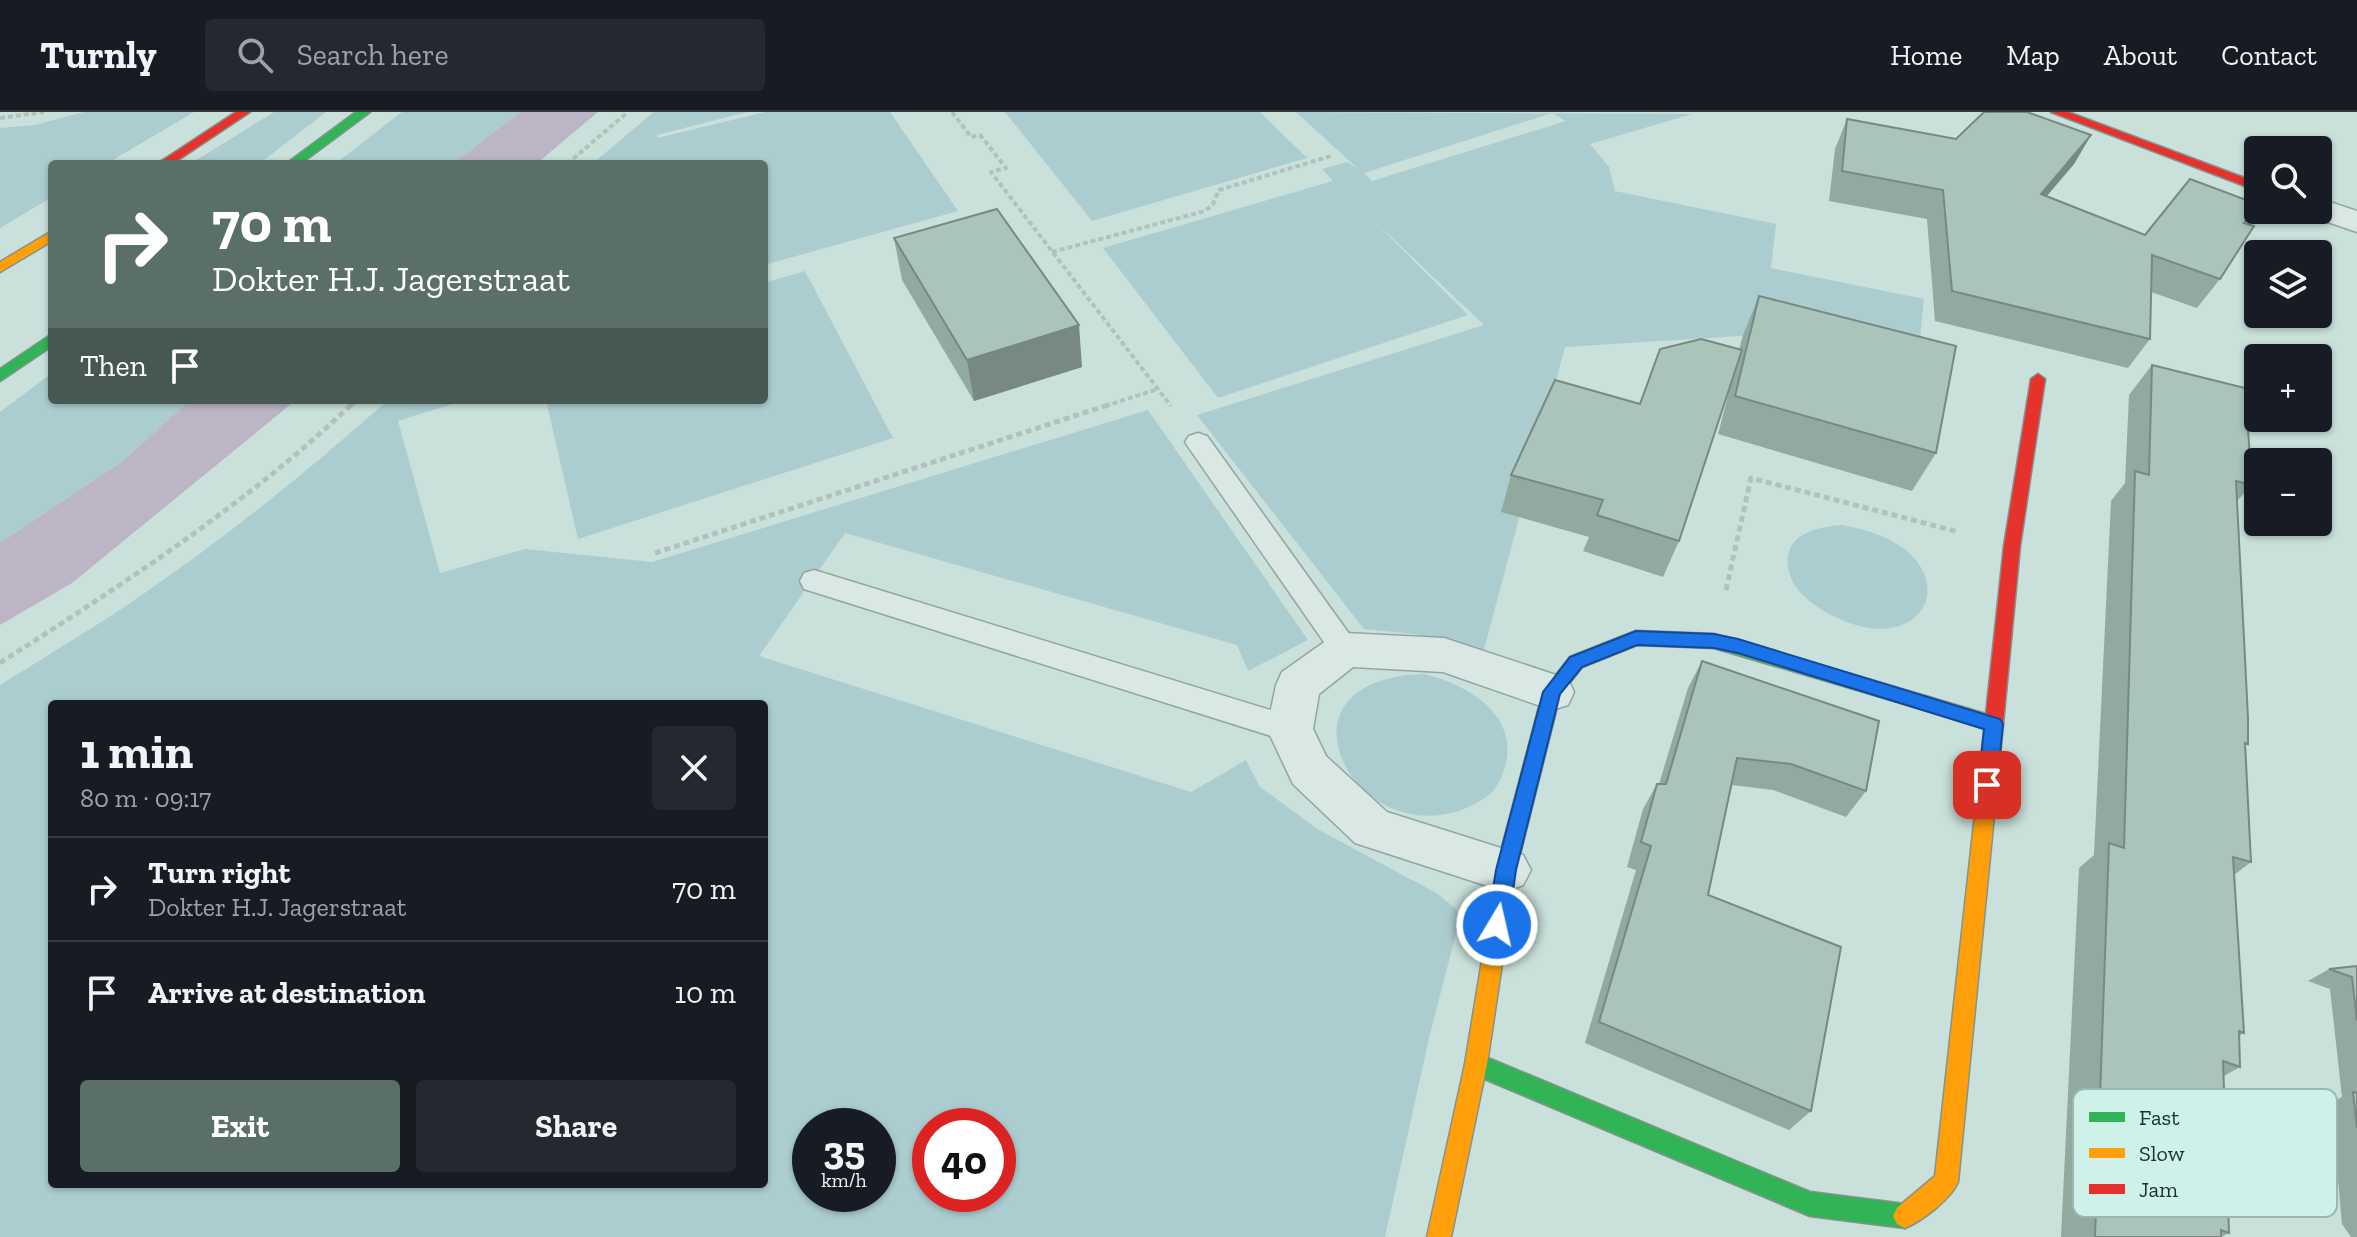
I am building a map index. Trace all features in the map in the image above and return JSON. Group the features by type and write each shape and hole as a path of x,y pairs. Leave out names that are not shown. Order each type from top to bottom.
{"street":[{"path":"169,160 244,112"},
{"path":"298,160 364,112"},
{"path":"2057,112 2244,182"},
{"path":"2332,213 2357,222"},
{"path":"0,268 48,238"},
{"path":"0,376 48,342"},
{"path":"5,347 31,354"},
{"path":"1476,1064 1810,1204 1906,1216 1946,1182 2012,546 2038,379"},
{"path":"1439,1237 1476,1064 1506,870 1552,692 1576,662 1636,638 1714,641 1994,724"},
{"path":"1506,870 1372,828 1309,770 1290,729 1298,685 1345,650 1444,655 1552,692"}],"lane":[{"path":"1198,442 1345,650"},
{"path":"814,581 1290,729"}],"path":[{"path":"0,118 44,112"},
{"path":"572,160 628,112"},
{"path":"952,112 971,137 980,135 1006,168 991,172 1198,442"},
{"path":"1052,252 1205,211 1213,204 1219,190 1331,156"},
{"path":"655,553 1158,389"},
{"path":"0,663 178,548 311,446 353,404"},
{"path":"1714,641 1751,478 2012,546"}],"shaded area":[{"path":"84,112 194,112 113,160 48,160 48,199 0,228 0,128 35,125"},
{"path":"274,112 326,112 264,160 196,160"},
{"path":"402,112 520,112 458,160 340,160"},
{"path":"520,112 598,112 541,160 458,160"},
{"path":"654,112 747,112 657,135 657,138 765,112 890,112 958,211 768,264 768,160 597,160"},
{"path":"1005,112 1260,112 1307,158 1092,221"},
{"path":"1296,112 1551,113 1364,173 1372,181 1566,121 1553,113 1692,114 1590,144 1609,167 1615,191 1776,224 1771,268 1924,299 1915,385 1756,335 1565,347 1483,653 1440,639 1364,629 1197,415 1484,325 1370,217 1468,315 1218,398 1103,248 1333,181 1322,169 1347,162 1357,168"},
{"path":"805,271 893,438 578,539 547,404 768,404 768,282"},
{"path":"48,376 48,404 186,404 123,461 0,543 0,412"},
{"path":"186,404 291,404 72,583 0,625 0,543 123,461"},
{"path":"383,404 452,404 398,421 440,573 525,549 652,562 1148,410 1308,640 1248,671 1237,645 845,533 759,656 1191,792 1246,760 1260,787 1319,830 1438,894 1456,909 1459,922 1430,1034 1385,1237 0,1237 0,685 105,620 204,551"},
{"path":"1842,525 1885,537 1912,556 1926,577 1926,598 1916,616 1896,627 1867,628 1831,615 1800,592 1789,572 1788,560 1794,542 1811,531"},
{"path":"1425,674 1456,685 1485,703 1504,729 1507,745 1503,772 1493,791 1485,798 1441,815 1401,812 1368,794 1346,766 1337,735 1345,706 1373,684"}],"building":[{"path":"1984,112 2027,112 2091,135 2041,194 2145,235 2190,179 2244,199 2244,224 2254,226 2220,279 2152,255 2150,339 1952,291 1943,190 1842,171 1847,119 1956,139"},
{"path":"997,209 1079,325 967,360 894,238"},
{"path":"1759,296 1956,346 1936,453 1735,396"},
{"path":"1701,339 1742,350 1679,541 1597,515 1603,500 1511,475 1555,380 1640,404 1660,349"},
{"path":"2152,365 2244,388 2244,432 2248,432 2249,448 2244,448 2244,483 2236,481 2248,718 2248,744 2245,743 2251,862 2233,857 2244,1033 2239,1031 2240,1067 2223,1061 2224,1089 2100,1089 2109,843 2124,848 2135,471 2149,475"},
{"path":"1702,661 1879,721 1866,791 1791,764 1737,758 1708,895 1841,947 1811,1111 1599,1022 1651,846 1641,842 1657,784 1666,784"},
{"path":"2357,966 2357,1021 2352,977 2329,969"},
{"path":"2353,1092 2357,1093 2357,1128"},
{"path":"2096,1217 2228,1217 2229,1233 2221,1230 2221,1237 2095,1237"}],"traffic: fast":[{"path":"298,160 364,112"},
{"path":"0,376 48,342"},
{"path":"1498,924 1506,870 1552,692 1576,662 1636,638 1714,641 1925,703"},
{"path":"1476,1064 1810,1204 1905,1216"}],"traffic: slow":[{"path":"0,268 48,238"},
{"path":"1905,1216 1946,1182 1994,724"},
{"path":"1439,1237 1476,1064 1498,924"}],"traffic: jam":[{"path":"169,160 244,112"},
{"path":"2057,112 2244,182"},
{"path":"1925,703 1994,724 2012,546 2038,379"}],"route":[{"path":"1497,925 1506,870 1552,692 1576,662 1636,638 1714,641 1738,646 1994,724 1987,785"}]}
